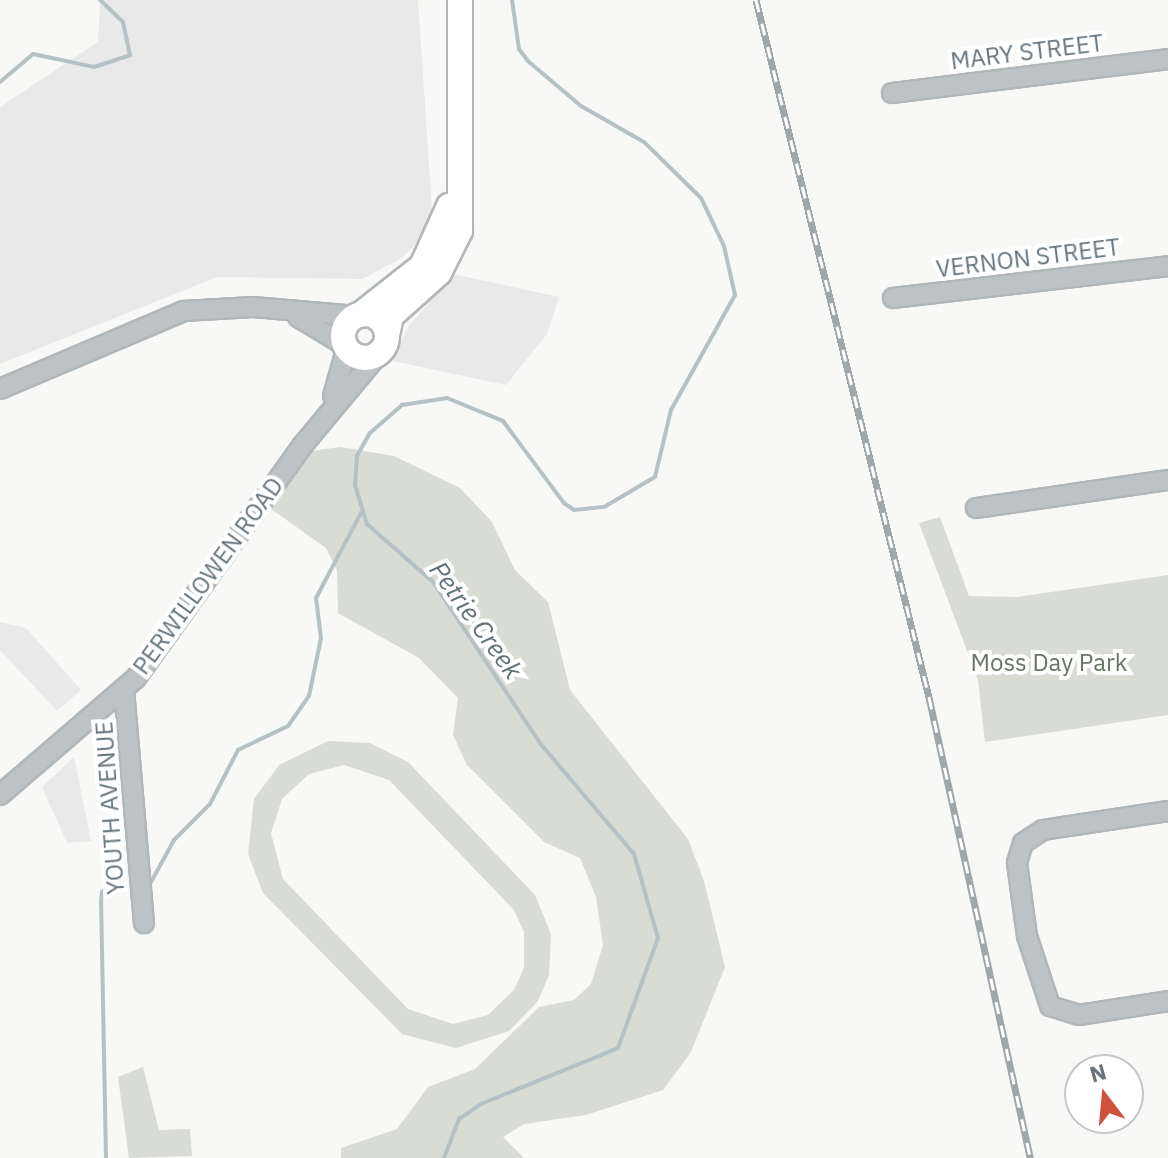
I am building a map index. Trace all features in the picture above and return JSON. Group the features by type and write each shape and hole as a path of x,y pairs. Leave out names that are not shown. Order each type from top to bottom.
{"main road":[{"path":"358,315 380,320 385,342 363,358 346,347 345,327 358,315 422,266 445,224 444,0"},
{"name":"PERWILLOWEN ROAD","path":"385,342 391,316 439,273 460,231 460,0"}],"street":[{"name":"MARY STREET","path":"892,93 1168,59"},
{"name":"VERNON STREET","path":"893,298 1168,266"},
{"path":"276,309 346,347"},
{"path":"0,389 171,314 276,309 358,315"},
{"name":"PERWILLOWEN ROAD","path":"0,795 124,690 302,446 385,342"},
{"name":"PERWILLOWEN ROAD","path":"302,446 342,382 346,347"},
{"path":"976,508 1168,480"},
{"name":"YOUTH AVENUE","path":"124,690 144,923"},
{"path":"1168,811 1043,830 1023,843 1017,863 1027,936 1050,1006 1079,1015 1168,1001"}],"shaded area":[{"path":"100,0 418,0 432,210 426,233 402,258 362,279 217,277 0,364 0,107 98,42"},
{"path":"453,274 559,297 547,334 506,385 393,361 408,327"},
{"path":"0,622 26,628 81,690 57,711 0,650"},
{"path":"74,757 91,841 67,843 42,787"}],"green space":[{"path":"341,447 394,456 460,488 492,522 515,570 548,602 570,690 688,839 704,881 725,967 691,1052 663,1090 586,1115 524,1124 503,1137 524,1158 341,1158 341,1148 397,1129 428,1087 475,1069 539,1007 574,1000 591,984 603,945 596,897 580,858 544,842 467,765 453,735 458,698 419,658 338,613 337,570 326,548 271,509 311,451"},
{"name":"Moss Day Park","path":"940,517 969,596 1017,597 1168,575 1168,715 985,742 978,680 919,523"},
{"path":"328,741 370,743 408,762 535,895 551,934 549,975 538,1001 509,1031 456,1048 402,1034 263,893 248,854 254,799 279,765","holes":["344,765 389,780 514,910 524,932 524,968 514,990 488,1015 453,1024 408,1009 283,879 271,833 282,799 309,774"]},
{"path":"143,1067 159,1130 190,1129 192,1156 129,1158 118,1077"}],"waterway":[{"path":"0,82 33,54 94,67 130,55 123,22 100,0"},
{"name":"Petrie Creek","path":"444,1158 459,1119 481,1104 618,1048 658,938 634,854 540,743 433,582 367,524 355,485 357,456 370,433 402,405 447,398 503,421 564,503 574,510 604,507 655,477 671,410 735,295 724,246 701,198 644,142 581,106 528,61 519,49 512,0"},
{"path":"150,884 174,840 210,804 238,750 288,726 309,696 321,638 316,598 361,513"},
{"path":"106,1158 101,903 102,892 122,886"}],"railway":[{"path":"756,0 929,697 1030,1158"}]}
